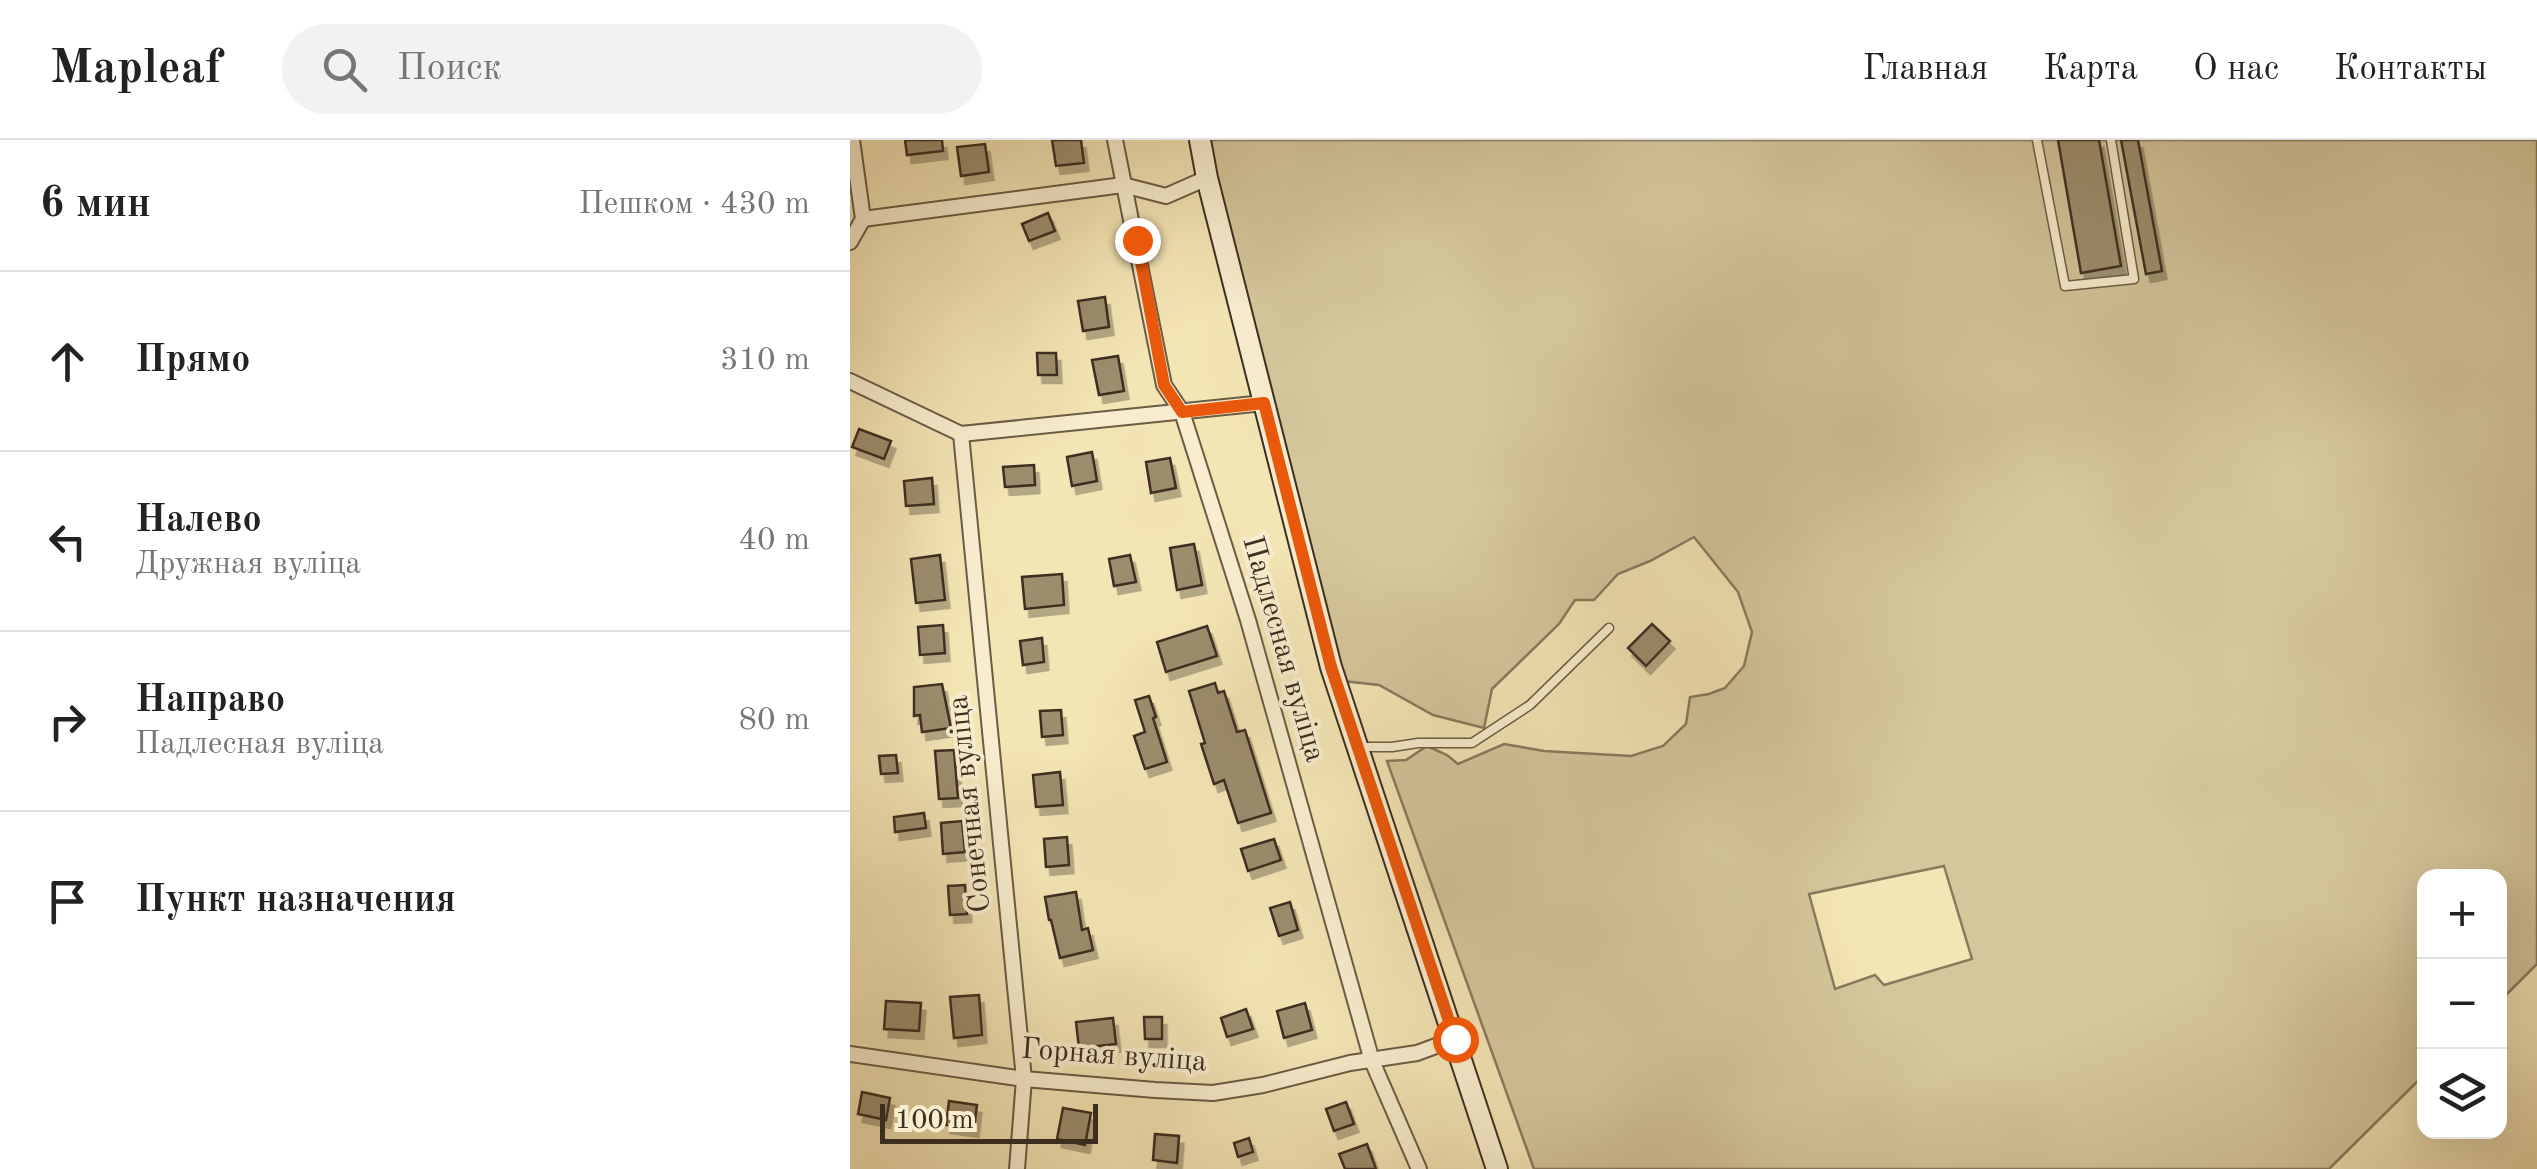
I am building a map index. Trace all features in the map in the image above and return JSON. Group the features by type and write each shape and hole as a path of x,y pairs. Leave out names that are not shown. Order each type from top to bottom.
{"street":[{"path":"850,242 863,218 852,140"},
{"name":"Падлесная вуліца","path":"1116,140 1164,385 1182,412 1248,620 1372,1061 1418,1169"},
{"path":"1200,140 1331,667 1497,1169"},
{"path":"863,218 1123,185 1166,196 1208,178"},
{"path":"850,381 961,434 1264,403"},
{"name":"Сонечная вуліца","path":"961,434 1024,1079 1017,1169"},
{"name":"Горная вуліца","path":"850,1054 1024,1079 1213,1092 1418,1053 1455,1039"}],"lane":[{"path":"2037,140 2066,286 2134,279 2111,140"},
{"path":"1358,748 1472,744 1530,705 1610,628"}],"shaded area":[{"path":"1206,140 2537,140 2537,964 2507,994 2507,869 2417,869 2417,1082 2329,1169 1534,1169 1387,761 1406,760 1427,746 1458,764 1504,744 1544,751 1631,756 1663,746 1686,724 1690,697 1725,688 1744,666 1752,632 1738,592 1694,537 1618,574 1594,600 1575,600 1559,624 1492,689 1484,728 1433,715 1379,685 1343,681","holes":["1944,866 1972,959 1884,985 1875,975 1835,989 1809,894"]}],"building":[{"path":"905,140 942,140 943,151 907,155"},
{"path":"1052,140 1081,140 1084,163 1056,166"},
{"path":"2058,140 2099,140 2121,266 2081,273"},
{"path":"2121,140 2138,140 2162,271 2146,274"},
{"path":"985,144 989,172 961,176 957,147"},
{"path":"1048,213 1055,231 1029,241 1022,224"},
{"path":"1105,297 1109,327 1083,331 1078,301"},
{"path":"1037,353 1056,353 1057,375 1038,375"},
{"path":"1118,356 1124,391 1099,395 1092,360"},
{"path":"859,429 891,441 884,459 852,447"},
{"path":"1092,452 1097,481 1072,486 1067,457"},
{"path":"1170,458 1176,488 1151,493 1146,462"},
{"path":"1034,465 1035,485 1005,487 1003,467"},
{"path":"932,478 934,504 906,506 904,481"},
{"path":"1194,544 1202,585 1177,590 1170,548"},
{"path":"940,555 945,600 916,603 911,559"},
{"path":"1130,555 1136,582 1114,586 1109,559"},
{"path":"1062,574 1064,605 1025,609 1022,577"},
{"path":"1652,624 1670,641 1646,666 1628,648"},
{"path":"943,625 945,653 920,655 918,627"},
{"path":"1207,626 1217,656 1166,672 1157,642"},
{"path":"1042,638 1044,662 1023,665 1020,641"},
{"path":"1215,683 1218,693 1224,691 1237,732 1245,730 1271,813 1238,823 1224,780 1214,784 1189,691"},
{"path":"942,684 951,728 922,732 920,715 914,716 914,687"},
{"path":"1149,696 1167,762 1145,769 1134,736 1145,732 1135,700"},
{"path":"1061,710 1063,735 1042,737 1040,711"},
{"path":"954,750 958,798 939,799 935,751"},
{"path":"896,755 898,773 881,774 879,756"},
{"path":"1060,772 1063,805 1036,807 1033,775"},
{"path":"924,813 926,828 895,832 894,817"},
{"path":"962,821 965,852 943,854 941,823"},
{"path":"1067,837 1069,865 1046,867 1044,839"},
{"path":"1274,839 1281,860 1248,871 1241,849"},
{"path":"965,885 967,914 950,915 948,886"},
{"path":"1076,892 1082,930 1088,928 1093,950 1060,958 1045,897"},
{"path":"1290,902 1298,930 1279,936 1270,908"},
{"path":"979,995 982,1035 954,1038 950,997"},
{"path":"886,1001 921,1003 919,1031 884,1029"},
{"path":"1305,1003 1312,1030 1284,1038 1277,1011"},
{"path":"1246,1009 1253,1029 1227,1037 1221,1018"},
{"path":"1144,1017 1162,1017 1162,1039 1145,1039"},
{"path":"1113,1018 1116,1044 1079,1048 1076,1022"},
{"path":"862,1092 890,1098 886,1120 858,1114"},
{"path":"949,1101 977,1105 974,1129 946,1125"},
{"path":"1346,1102 1354,1124 1334,1131 1326,1109"},
{"path":"1063,1108 1091,1113 1085,1145 1057,1139"},
{"path":"1155,1134 1179,1136 1177,1163 1153,1160"},
{"path":"1249,1138 1253,1152 1238,1157 1234,1143"},
{"path":"1367,1144 1376,1169 1345,1169 1339,1154"}],"route":[{"path":"1137,240 1164,385 1182,412 1264,403 1331,667 1455,1039"}]}
